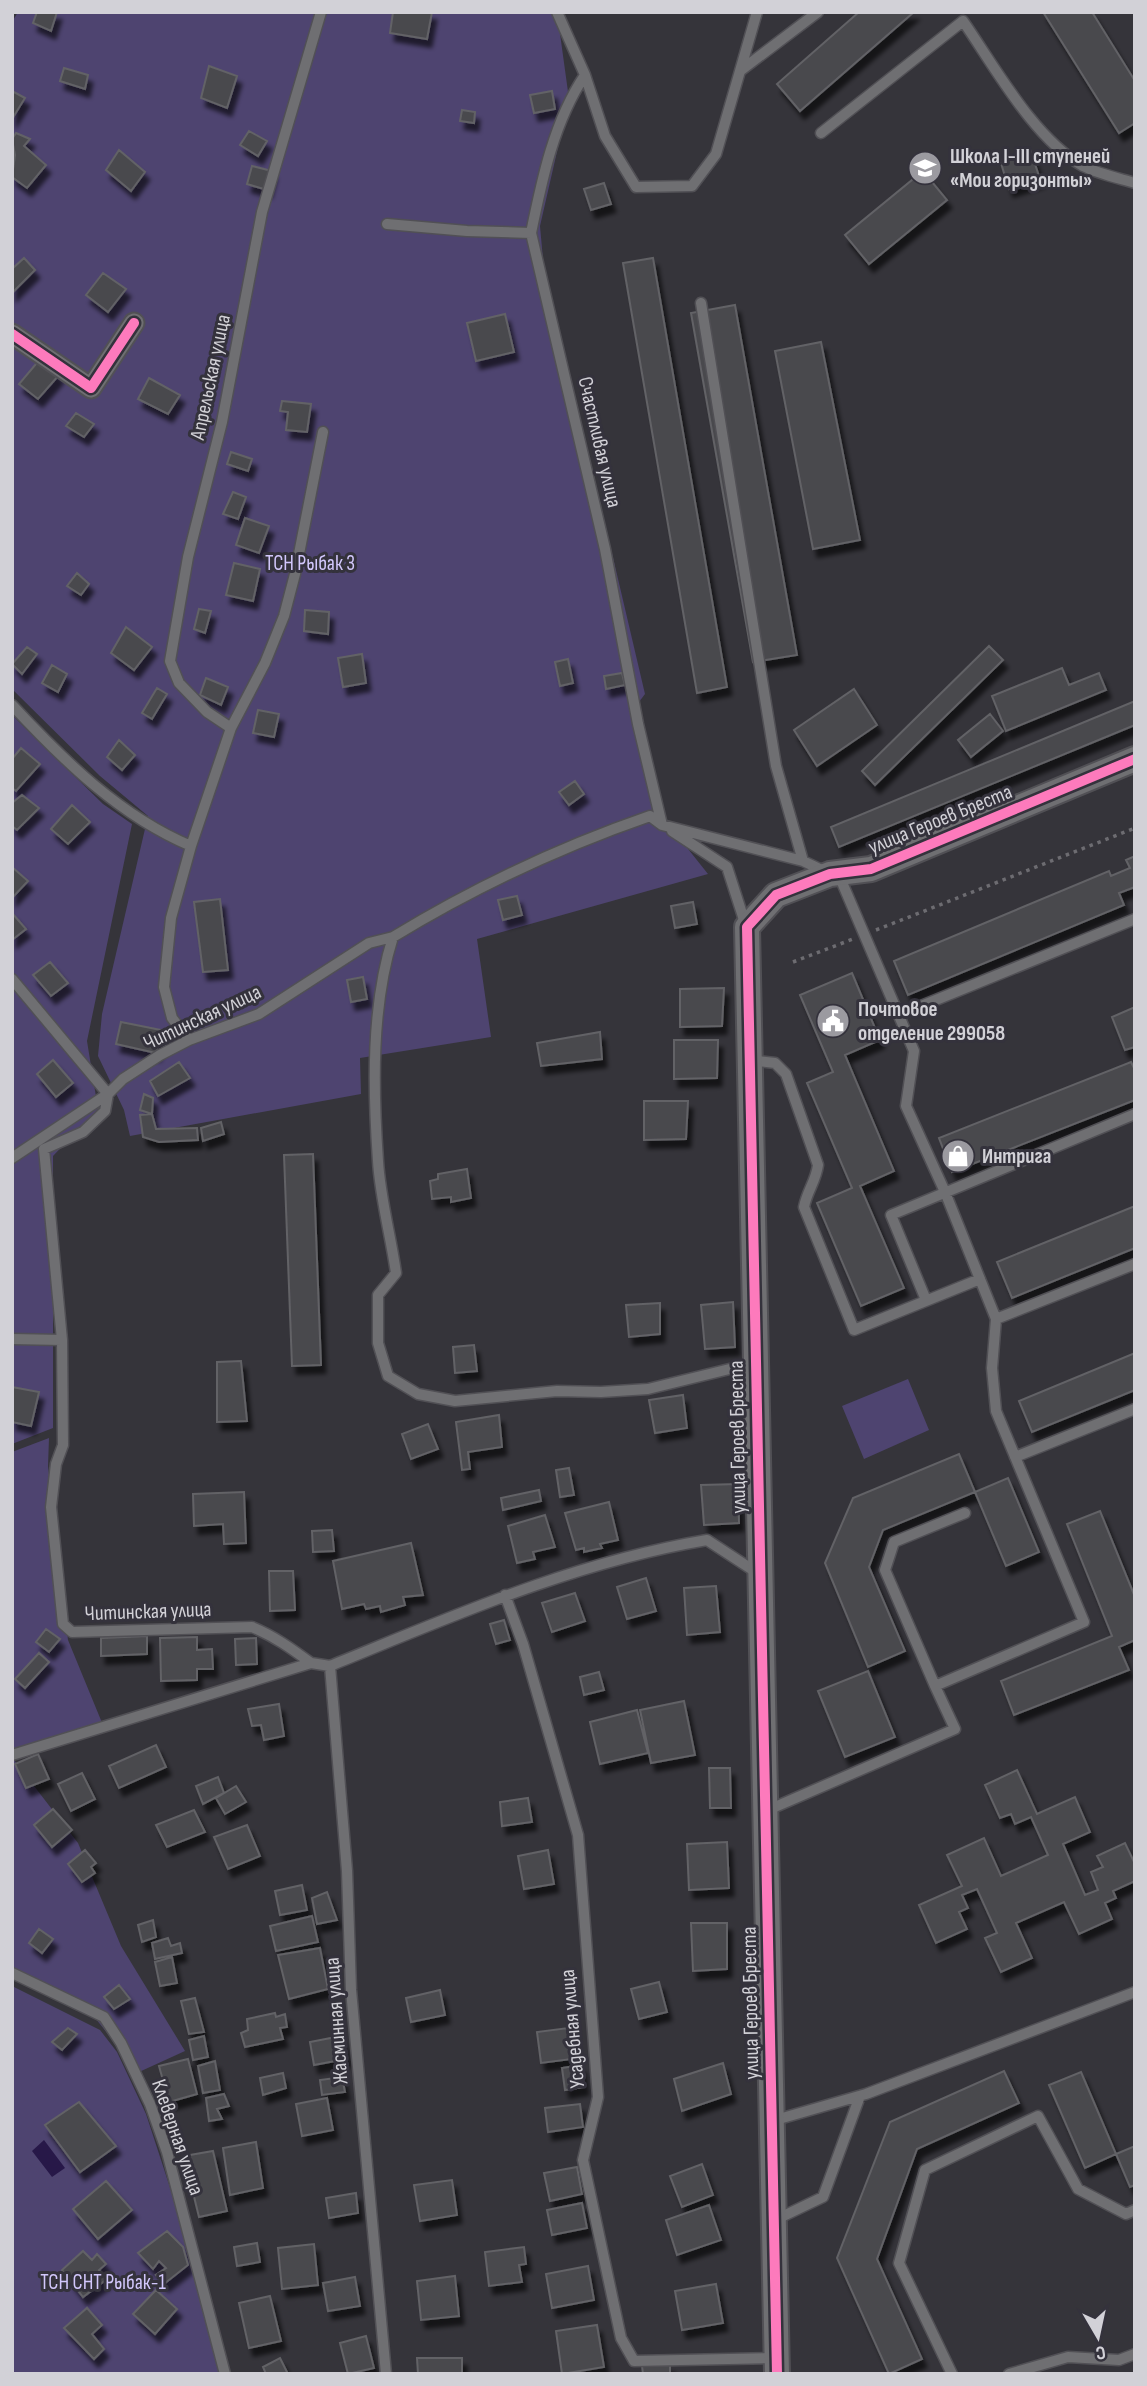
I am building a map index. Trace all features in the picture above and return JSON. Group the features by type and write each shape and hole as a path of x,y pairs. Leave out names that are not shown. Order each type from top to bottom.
{"street":[{"path":"12,334 91,388 134,323"},
{"name":"улица Героев Бреста","path":"777,2366 747,927 776,895 834,873 871,869 1135,759"}],"lane":[{"name":"Апрельская улица","path":"231,729 207,712 178,684 170,661 188,556 222,422 262,212 321,12"},
{"path":"558,12 585,75 605,136 636,187 692,186 716,155 757,12"},
{"path":"740,71 818,12"},
{"path":"821,133 963,21 1016,98 1058,149 1085,167 1135,183"},
{"name":"Счастливая улица","path":"585,75 569,99 541,186 531,233 605,549 638,724 662,825"},
{"path":"387,223 467,232 531,233"},
{"path":"701,303 776,766 803,861"},
{"path":"189,1040 172,1018 164,986 171,918 191,846 231,729 265,663 284,616 295,575 323,432"},
{"path":"12,705 121,809 158,832 191,846"},
{"name":"Читинская улица","path":"311,1663 289,1650 277,1637 252,1627 72,1632 63,1624 51,1507 56,1464 63,1446 62,1340 44,1149 83,1132 105,1111 108,1094 124,1079 189,1040 259,1014 369,943 393,937 436,911 602,833 650,816 662,825"},
{"path":"662,825 803,861 834,873 914,1051 906,1106 945,1192 996,1319 992,1368 996,1411 1084,1622 935,1686"},
{"path":"662,825 727,867 747,927"},
{"path":"899,1015 1135,919"},
{"path":"393,937 385,961 377,1069 378,1164 396,1273 378,1295 378,1343 388,1376 418,1394 455,1401 557,1391 648,1389 754,1363"},
{"path":"12,979 108,1094 12,1158"},
{"path":"750,1059 775,1063 786,1074 818,1165 816,1180 807,1193 804,1207 854,1330 980,1279"},
{"path":"926,1300 891,1214 1135,1114"},
{"path":"996,1319 1135,1264"},
{"path":"12,1339 62,1340"},
{"path":"1015,1457 1135,1409"},
{"path":"764,1811 955,1729 885,1570 894,1542 965,1513"},
{"path":"12,1755 311,1663 330,1666 505,1595 641,1551 707,1540 759,1574"},
{"name":"Усадебная улица","path":"505,1595 523,1644 578,1835 598,2097 583,2160 621,2339 634,2361 777,2366"},
{"name":"Жасминная улица","path":"330,1666 347,1871 351,1990 386,2374"},
{"name":"Клеверная улица","path":"12,1973 104,2017 121,2043 150,2104 167,2152 225,2374"},
{"path":"772,2121 860,2096 1135,1992"},
{"path":"774,2221 823,2197 860,2096"},
{"path":"952,2374 899,2263 925,2170 1038,2116 1078,2189 1126,2214 1135,2210"},
{"path":"1009,2374 1068,2357 1119,2360 1135,2354"}],"path":[{"path":"793,962 1135,828"}],"green space":[{"name":"ТСН Рыбак 3","path":"18,12 557,12 569,99 540,226 543,259 645,694 639,702 653,805 708,874 477,939 491,1037 360,1058 361,1094 130,1136 124,1110 98,1056 102,1014 148,816 100,776 12,689 12,22"},
{"path":"12,715 103,804 132,824 87,1041 98,1109 53,1156 53,1428 12,1444"},
{"path":"908,1379 929,1430 864,1459 842,1406"},
{"path":"49,1438 48,1466 68,1640 105,1730 14,1760 78,1843 121,1946 185,2051 139,2072 95,2018 12,1979 12,1452"},
{"name":"ТСН СНТ Рыбак-1","path":"12,1986 100,2030 117,2052 146,2114 177,2209 219,2374 12,2374"}],"shaded area":[{"path":"44,2140 65,2168 52,2177 32,2151"}],"building":[{"path":"37,12 57,12 51,31 33,23"},
{"path":"393,12 432,12 427,39 390,33"},
{"path":"859,12 914,12 800,111 777,84"},
{"path":"1043,12 1092,12 1135,81 1135,123 1119,133"},
{"path":"209,66 237,76 227,108 201,98"},
{"path":"64,68 88,75 85,89 60,81"},
{"path":"12,91 25,98 12,119"},
{"path":"552,91 555,109 534,113 530,95"},
{"path":"462,110 475,112 474,123 460,121"},
{"path":"249,131 267,141 258,156 240,145"},
{"path":"16,133 30,139 24,146 46,165 27,188 12,177 15,155 12,139"},
{"path":"1030,149 1040,179 1009,189 1000,160"},
{"path":"119,150 145,172 131,191 106,170"},
{"path":"252,166 272,171 267,190 247,184"},
{"name":"Школа I-III ступеней «Мои горизонты»","path":"923,171 947,200 869,264 845,235"},
{"path":"604,183 611,204 591,210 584,189"},
{"path":"24,258 35,270 12,293 12,269"},
{"path":"653,258 727,687 697,693 623,263"},
{"path":"103,273 126,289 108,312 86,295"},
{"path":"735,305 797,655 753,662 691,313"},
{"path":"505,314 514,352 476,361 467,323"},
{"path":"821,342 860,540 813,549 775,351"},
{"path":"41,358 59,375 38,399 19,384"},
{"path":"149,378 180,395 168,414 138,399"},
{"path":"282,401 311,404 307,432 286,430 288,412 280,411"},
{"path":"76,413 94,424 84,437 66,426"},
{"path":"231,452 252,459 248,471 227,464"},
{"path":"233,492 246,497 238,519 223,514"},
{"path":"245,518 269,526 259,553 236,545"},
{"path":"234,563 260,569 253,601 226,595"},
{"path":"77,573 89,584 81,595 67,586"},
{"path":"199,609 211,611 205,633 194,629"},
{"path":"305,610 329,612 328,634 304,631"},
{"path":"126,627 152,647 134,670 111,653"},
{"path":"989,646 1003,660 875,785 862,771"},
{"path":"27,647 37,654 22,674 12,664"},
{"path":"362,654 366,683 343,687 338,658"},
{"path":"568,659 573,683 560,686 555,662"},
{"path":"52,665 67,674 58,692 42,683"},
{"path":"1062,668 1069,685 1099,673 1106,690 1006,731 992,696"},
{"path":"622,673 625,685 606,689 604,676"},
{"path":"206,678 228,687 221,705 200,695"},
{"path":"157,688 167,694 152,719 142,713"},
{"path":"854,689 877,725 817,766 794,730"},
{"path":"1135,701 1135,725 839,847 831,827"},
{"path":"258,710 279,714 274,737 253,733"},
{"path":"990,714 1003,731 971,757 958,740"},
{"path":"119,740 135,755 122,770 107,757"},
{"path":"21,748 40,764 16,791 12,788 12,759"},
{"path":"575,781 584,794 569,805 559,792"},
{"path":"22,795 39,808 17,830 12,826 12,803"},
{"path":"72,805 90,822 68,844 51,829"},
{"path":"1135,856 1135,887 1119,893 1124,905 908,995 894,961 1109,871 1111,876 1130,868 1126,860"},
{"path":"12,867 28,881 12,898"},
{"path":"517,896 522,915 503,920 498,900"},
{"path":"220,899 228,970 203,972 194,902"},
{"path":"693,902 697,924 675,928 671,906"},
{"path":"12,913 26,929 12,940"},
{"path":"50,962 68,983 51,996 33,975"},
{"path":"852,973 880,1040 845,1055 894,1171 860,1186 904,1288 861,1306 817,1203 852,1188 807,1083 833,1072 800,995"},
{"path":"363,977 367,999 351,1002 347,980"},
{"path":"724,988 722,1026 680,1027 680,989"},
{"path":"1135,1007 1135,1047 1125,1050 1112,1017"},
{"path":"121,1022 161,1030 156,1053 116,1044"},
{"path":"600,1032 602,1059 541,1066 537,1043"},
{"path":"674,1040 718,1040 717,1078 674,1079"},
{"path":"53,1060 73,1083 56,1097 37,1074"},
{"path":"179,1062 190,1078 158,1096 150,1081"},
{"path":"1131,1062 1135,1070 1135,1100 952,1172 939,1138"},
{"path":"144,1094 153,1098 152,1114 140,1110"},
{"path":"644,1101 688,1101 686,1139 644,1140"},
{"path":"152,1114 156,1129 197,1128 198,1140 159,1142 143,1137 140,1115"},
{"path":"221,1122 224,1134 203,1141 201,1128"},
{"path":"313,1154 321,1365 292,1366 284,1155"},
{"path":"467,1169 471,1198 451,1202 451,1197 432,1199 430,1181 438,1179 438,1174"},
{"path":"1135,1206 1135,1248 1012,1298 997,1262"},
{"path":"733,1302 735,1347 705,1349 701,1305"},
{"path":"660,1303 660,1334 629,1337 626,1305"},
{"path":"474,1345 477,1371 455,1373 453,1347"},
{"path":"1135,1353 1135,1390 1032,1432 1019,1401"},
{"path":"241,1361 247,1421 217,1422 217,1362"},
{"path":"12,1387 39,1392 31,1426 12,1422"},
{"path":"683,1395 687,1428 655,1433 649,1400"},
{"path":"499,1415 502,1447 468,1452 470,1469 462,1470 456,1422"},
{"path":"428,1424 438,1449 411,1459 402,1434"},
{"path":"959,1454 975,1492 883,1530 869,1567 905,1651 868,1667 825,1563 853,1498"},
{"path":"569,1468 574,1495 560,1497 556,1470"},
{"path":"1008,1478 1039,1552 1006,1566 975,1492"},
{"path":"738,1484 739,1523 704,1525 701,1485"},
{"path":"539,1490 541,1501 503,1510 501,1498"},
{"path":"244,1492 246,1543 224,1544 223,1524 194,1526 193,1494"},
{"path":"609,1502 618,1540 600,1544 602,1548 584,1552 584,1548 576,1550 565,1513"},
{"path":"1100,1511 1135,1597 1135,1640 1119,1647 1129,1670 1014,1715 1001,1681 1112,1636 1067,1524"},
{"path":"545,1515 555,1547 533,1552 535,1559 517,1563 508,1526"},
{"path":"332,1530 334,1551 313,1552 312,1531"},
{"path":"411,1543 423,1595 403,1597 405,1605 381,1612 380,1606 366,1609 364,1604 342,1609 333,1561"},
{"path":"269,1571 293,1571 295,1610 270,1611"},
{"path":"646,1578 656,1611 627,1619 617,1587"},
{"path":"716,1586 720,1632 687,1635 684,1588"},
{"path":"575,1593 585,1621 552,1632 542,1603"},
{"path":"504,1620 510,1640 496,1644 490,1624"},
{"path":"46,1629 60,1639 49,1652 36,1642"},
{"path":"147,1636 147,1654 101,1656 101,1638"},
{"path":"197,1637 197,1650 212,1649 213,1669 197,1669 197,1680 161,1681 160,1638"},
{"path":"256,1638 257,1664 236,1665 235,1639"},
{"path":"39,1653 49,1662 25,1688 15,1679"},
{"path":"868,1671 895,1737 845,1757 818,1691"},
{"path":"599,1672 604,1690 584,1695 580,1677"},
{"path":"684,1701 695,1755 651,1763 640,1710"},
{"path":"279,1704 284,1736 264,1740 261,1725 252,1726 248,1709"},
{"path":"637,1710 648,1753 600,1764 590,1722"},
{"path":"156,1745 166,1767 119,1788 109,1766"},
{"path":"38,1754 49,1779 26,1788 15,1764"},
{"path":"709,1768 730,1768 731,1808 710,1808"},
{"path":"1017,1770 1037,1814 1075,1797 1090,1832 1063,1844 1085,1895 1098,1890 1091,1872 1103,1867 1097,1856 1125,1843 1135,1864 1135,1881 1113,1891 1116,1898 1105,1903 1112,1919 1079,1934 1064,1902 1016,1923 1032,1958 1001,1972 985,1938 997,1933 977,1889 962,1895 968,1908 959,1912 967,1929 936,1943 919,1905 962,1886 947,1855 984,1838 1001,1876 1048,1855 1031,1817 1015,1824 1011,1814 1000,1818 985,1785"},
{"path":"82,1773 95,1799 71,1811 58,1784"},
{"path":"218,1777 224,1793 203,1804 196,1786"},
{"path":"236,1786 246,1802 225,1814 216,1798"},
{"path":"528,1798 532,1822 502,1826 500,1802"},
{"path":"53,1809 72,1830 52,1847 34,1825"},
{"path":"194,1810 205,1832 167,1847 156,1825"},
{"path":"247,1825 260,1856 228,1869 214,1837"},
{"path":"727,1842 729,1888 689,1890 687,1844"},
{"path":"85,1850 96,1863 91,1867 95,1873 82,1882 68,1864"},
{"path":"548,1850 554,1884 524,1889 518,1856"},
{"path":"302,1885 307,1910 280,1915 275,1891"},
{"path":"327,1892 337,1920 317,1924 312,1898"},
{"path":"312,1916 318,1942 276,1951 270,1926"},
{"path":"153,1920 156,1937 142,1942 138,1925"},
{"path":"691,1923 727,1923 727,1969 693,1971"},
{"path":"39,1929 53,1939 42,1953 29,1943"},
{"path":"168,1938 171,1946 180,1943 182,1953 155,1959 152,1943"},
{"path":"320,1948 328,1989 289,1999 278,1955"},
{"path":"172,1957 177,1983 160,1986 155,1962"},
{"path":"659,1982 667,2012 639,2019 631,1989"},
{"path":"119,1985 130,1999 114,2009 104,1997"},
{"path":"440,1990 445,2015 411,2022 406,1998"},
{"path":"195,1998 204,2032 189,2034 181,2001"},
{"path":"275,2013 276,2017 285,2014 287,2027 280,2028 283,2039 245,2047 241,2033 248,2030 247,2019"},
{"path":"68,2028 77,2034 62,2050 52,2042"},
{"path":"568,2028 572,2059 541,2063 537,2032"},
{"path":"204,2036 208,2057 193,2060 189,2040"},
{"path":"341,2036 346,2059 314,2065 310,2042"},
{"path":"188,2059 197,2094 169,2102 159,2066"},
{"path":"215,2061 220,2090 203,2093 198,2066"},
{"path":"723,2063 731,2094 682,2111 674,2079"},
{"path":"581,2065 584,2087 565,2090 562,2068"},
{"path":"1004,2071 1019,2103 917,2149 877,2259 922,2359 889,2374 837,2258 890,2122"},
{"path":"1081,2072 1116,2154 1085,2168 1049,2085"},
{"path":"283,2073 286,2088 263,2095 260,2078"},
{"path":"342,2077 345,2092 322,2095 320,2080"},
{"path":"224,2094 229,2106 217,2109 222,2119 209,2121 206,2098"},
{"path":"327,2098 333,2130 302,2136 296,2104"},
{"path":"79,2102 116,2146 80,2172 45,2125"},
{"path":"580,2104 583,2127 548,2132 545,2108"},
{"path":"256,2142 263,2188 230,2195 223,2148"},
{"path":"1135,2146 1135,2185 1130,2187 1116,2154"},
{"path":"213,2151 227,2211 199,2217 184,2156"},
{"path":"702,2164 713,2195 682,2207 670,2176"},
{"path":"577,2167 582,2194 550,2201 544,2173"},
{"path":"452,2180 457,2215 420,2221 414,2185"},
{"path":"106,2181 132,2210 98,2239 73,2209"},
{"path":"356,2193 358,2213 329,2218 326,2198"},
{"path":"582,2203 587,2228 552,2235 547,2210"},
{"path":"709,2205 721,2240 677,2255 666,2220"},
{"path":"167,2231 183,2247 188,2265 164,2284 156,2275 166,2268 159,2261 153,2269 138,2253"},
{"path":"257,2243 260,2262 237,2266 234,2247"},
{"path":"314,2244 318,2285 282,2289 278,2248"},
{"path":"524,2247 526,2264 519,2265 522,2282 489,2286 485,2252"},
{"path":"83,2251 92,2260 97,2254 106,2264 99,2270 107,2279 83,2297 62,2270"},
{"path":"588,2266 594,2300 552,2308 546,2274"},
{"path":"455,2276 459,2316 421,2320 417,2281"},
{"path":"355,2277 360,2306 328,2311 323,2283"},
{"path":"716,2284 723,2323 682,2330 675,2291"},
{"path":"156,2290 177,2309 155,2334 133,2314"},
{"path":"270,2296 281,2341 249,2348 239,2303"},
{"path":"87,2308 102,2325 92,2334 104,2349 94,2359 64,2328"},
{"path":"597,2325 604,2367 562,2374 556,2331"},
{"path":"366,2336 374,2368 348,2374 340,2343"},
{"path":"280,2358 288,2374 266,2374 263,2367"},
{"path":"417,2358 462,2358 462,2374 418,2374"},
{"path":"670,2365 670,2374 643,2374 642,2366"}],"cycle path":[{"path":"12,334 91,388 134,323"},
{"path":"777,2374 747,927 776,895 830,874 871,869 1135,759"}],"place":[{"name":"Школа I-III ступеней «Мои горизонты»","path":"925,168"},
{"name":"Почтовое отделение 299058","path":"833,1021"},
{"name":"Интрига","path":"958,1156"}]}
